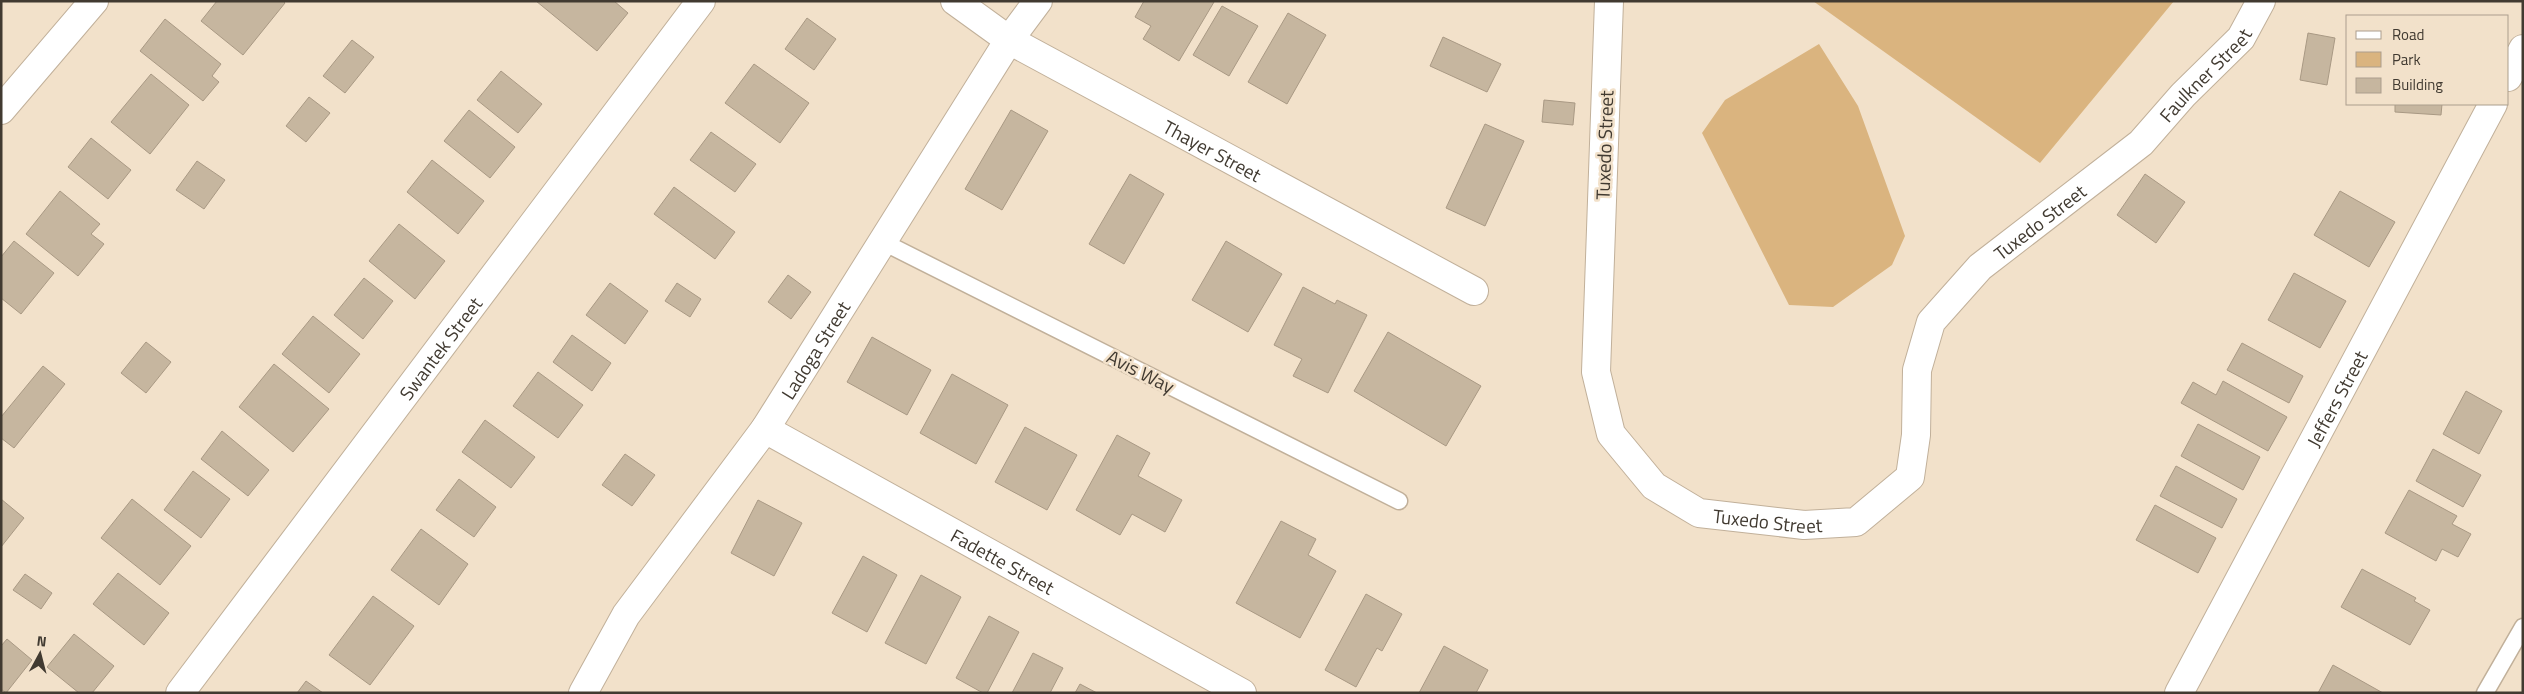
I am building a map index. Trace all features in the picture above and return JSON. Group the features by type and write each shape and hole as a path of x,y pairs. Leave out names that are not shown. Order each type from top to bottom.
{"street":[{"path":"1,110 94,1"},
{"name":"Swantek Street","path":"180,693 701,1"},
{"name":"Thayer Street","path":"955,1 1009,40 1474,291"},
{"name":"Ladoga Street","path":"583,693 626,615 765,429 1009,40 1038,1"},
{"name":"Tuxedo Street","path":"1609,1 1596,372 1611,434 1654,486 1699,514 1804,525 1856,522 1903,483 1910,477 1916,434 1917,370 1931,322 1980,267 2141,143"},
{"name":"Faulkner Street","path":"2141,143 2183,95 2241,38 2261,1"},
{"path":"2509,75 2523,49"},
{"name":"Jeffers Street","path":"2179,693 2493,105"},
{"name":"Fadette Street","path":"765,429 1242,693"}],"lane":[{"name":"Avis Way","path":"883,242 1399,501"},
{"path":"2485,693 2523,628"}],"green space":[{"path":"1813,1 2174,1 2040,163"},
{"path":"1819,44 1858,106 1905,236 1892,265 1833,307 1789,305 1702,133 1725,100"}],"building":[{"path":"217,1 283,1 285,3 243,55 201,21"},
{"path":"536,1 614,1 628,13 597,51"},
{"path":"1144,1 1214,2 1179,61 1143,39 1151,26 1135,17"},
{"path":"1222,6 1258,26 1229,76 1193,55"},
{"path":"1288,13 1326,35 1287,104 1248,82"},
{"path":"807,18 836,39 814,70 785,49"},
{"path":"165,19 221,64 212,76 219,82 203,101 140,51"},
{"path":"2308,33 2335,38 2327,85 2300,80"},
{"path":"1443,37 1501,64 1487,92 1430,66"},
{"path":"352,40 374,57 345,93 323,76"},
{"path":"754,64 809,103 780,143 725,103"},
{"path":"501,71 542,104 518,133 477,100"},
{"path":"151,74 189,105 150,154 111,122"},
{"path":"309,97 330,113 306,142 286,126"},
{"path":"1544,100 1575,103 1573,125 1542,122"},
{"path":"2395,105 2442,105 2441,115 2395,112"},
{"path":"469,110 515,147 490,178 444,141"},
{"path":"1011,110 1048,131 1002,210 965,189"},
{"path":"1485,124 1524,141 1485,226 1446,208"},
{"path":"711,132 756,164 735,192 690,160"},
{"path":"91,138 131,170 108,199 68,167"},
{"path":"432,160 484,201 458,234 407,192"},
{"path":"197,161 225,180 204,209 176,190"},
{"path":"1130,174 1164,194 1124,264 1089,244"},
{"path":"2145,174 2185,202 2156,243 2117,215"},
{"path":"674,187 735,232 715,259 654,214"},
{"path":"60,191 100,224 91,234 104,244 78,276 26,234"},
{"path":"2340,191 2395,222 2369,267 2314,235"},
{"path":"399,224 445,261 415,299 369,261"},
{"path":"14,241 54,273 21,314 1,298 1,257"},
{"path":"1226,241 1282,274 1248,332 1192,300"},
{"path":"2294,273 2346,301 2320,348 2268,320"},
{"path":"788,275 811,292 791,319 768,302"},
{"path":"364,278 393,301 363,339 334,315"},
{"path":"610,283 648,311 625,344 586,315"},
{"path":"677,283 701,299 690,317 665,301"},
{"path":"1303,287 1335,304 1337,300 1367,315 1328,393 1293,376 1302,359 1274,345"},
{"path":"313,316 360,354 329,393 282,354"},
{"path":"1388,332 1481,386 1446,446 1354,391"},
{"path":"572,335 611,363 592,391 553,362"},
{"path":"872,337 931,370 907,415 847,382"},
{"path":"146,342 171,362 146,393 121,373"},
{"path":"2242,343 2303,376 2289,403 2227,370"},
{"path":"274,364 329,409 293,452 239,407"},
{"path":"43,366 65,384 14,448 1,438 1,417"},
{"path":"538,372 583,405 558,438 513,406"},
{"path":"952,374 1008,405 976,464 920,433"},
{"path":"2223,381 2287,417 2268,451 2181,403 2193,382 2216,395"},
{"path":"2466,391 2502,411 2479,454 2443,434"},
{"path":"485,420 535,457 511,488 462,452"},
{"path":"2198,424 2260,457 2243,490 2181,456"},
{"path":"1025,427 1077,455 1047,510 995,482"},
{"path":"222,431 269,470 248,496 201,459"},
{"path":"1117,435 1150,453 1138,476 1182,500 1165,532 1132,514 1120,535 1076,510"},
{"path":"2433,449 2481,475 2463,507 2416,481"},
{"path":"625,454 655,475 632,506 602,485"},
{"path":"2176,466 2237,499 2222,528 2160,496"},
{"path":"193,471 230,499 201,538 164,510"},
{"path":"459,479 496,507 474,537 436,510"},
{"path":"2409,490 2457,516 2452,524 2471,534 2458,557 2442,549 2436,561 2385,533"},
{"path":"1,499 24,518 1,547"},
{"path":"132,499 191,546 160,585 101,538"},
{"path":"758,500 802,523 774,576 731,553"},
{"path":"2155,505 2216,538 2198,573 2136,540"},
{"path":"1281,521 1316,539 1308,555 1336,571 1300,638 1236,603"},
{"path":"421,529 468,564 439,605 391,570"},
{"path":"863,556 897,575 867,632 832,613"},
{"path":"2362,569 2416,598 2414,601 2430,610 2410,645 2341,607"},
{"path":"118,573 169,613 144,645 93,604"},
{"path":"25,574 52,593 41,609 13,590"},
{"path":"921,575 961,597 926,664 885,643"},
{"path":"1366,594 1402,614 1382,651 1377,648 1356,687 1325,670"},
{"path":"373,596 414,626 370,685 329,655"},
{"path":"989,616 1019,632 987,693 983,693 956,678"},
{"path":"74,634 114,666 92,693 79,693 47,667"},
{"path":"7,639 32,660 6,693 1,689 1,646"},
{"path":"1444,646 1488,670 1476,693 1419,693"},
{"path":"1033,653 1063,668 1050,693 1012,693"},
{"path":"2333,665 2383,693 2318,693"},
{"path":"306,681 323,693 297,693"},
{"path":"1080,684 1097,693 1075,693"}]}
